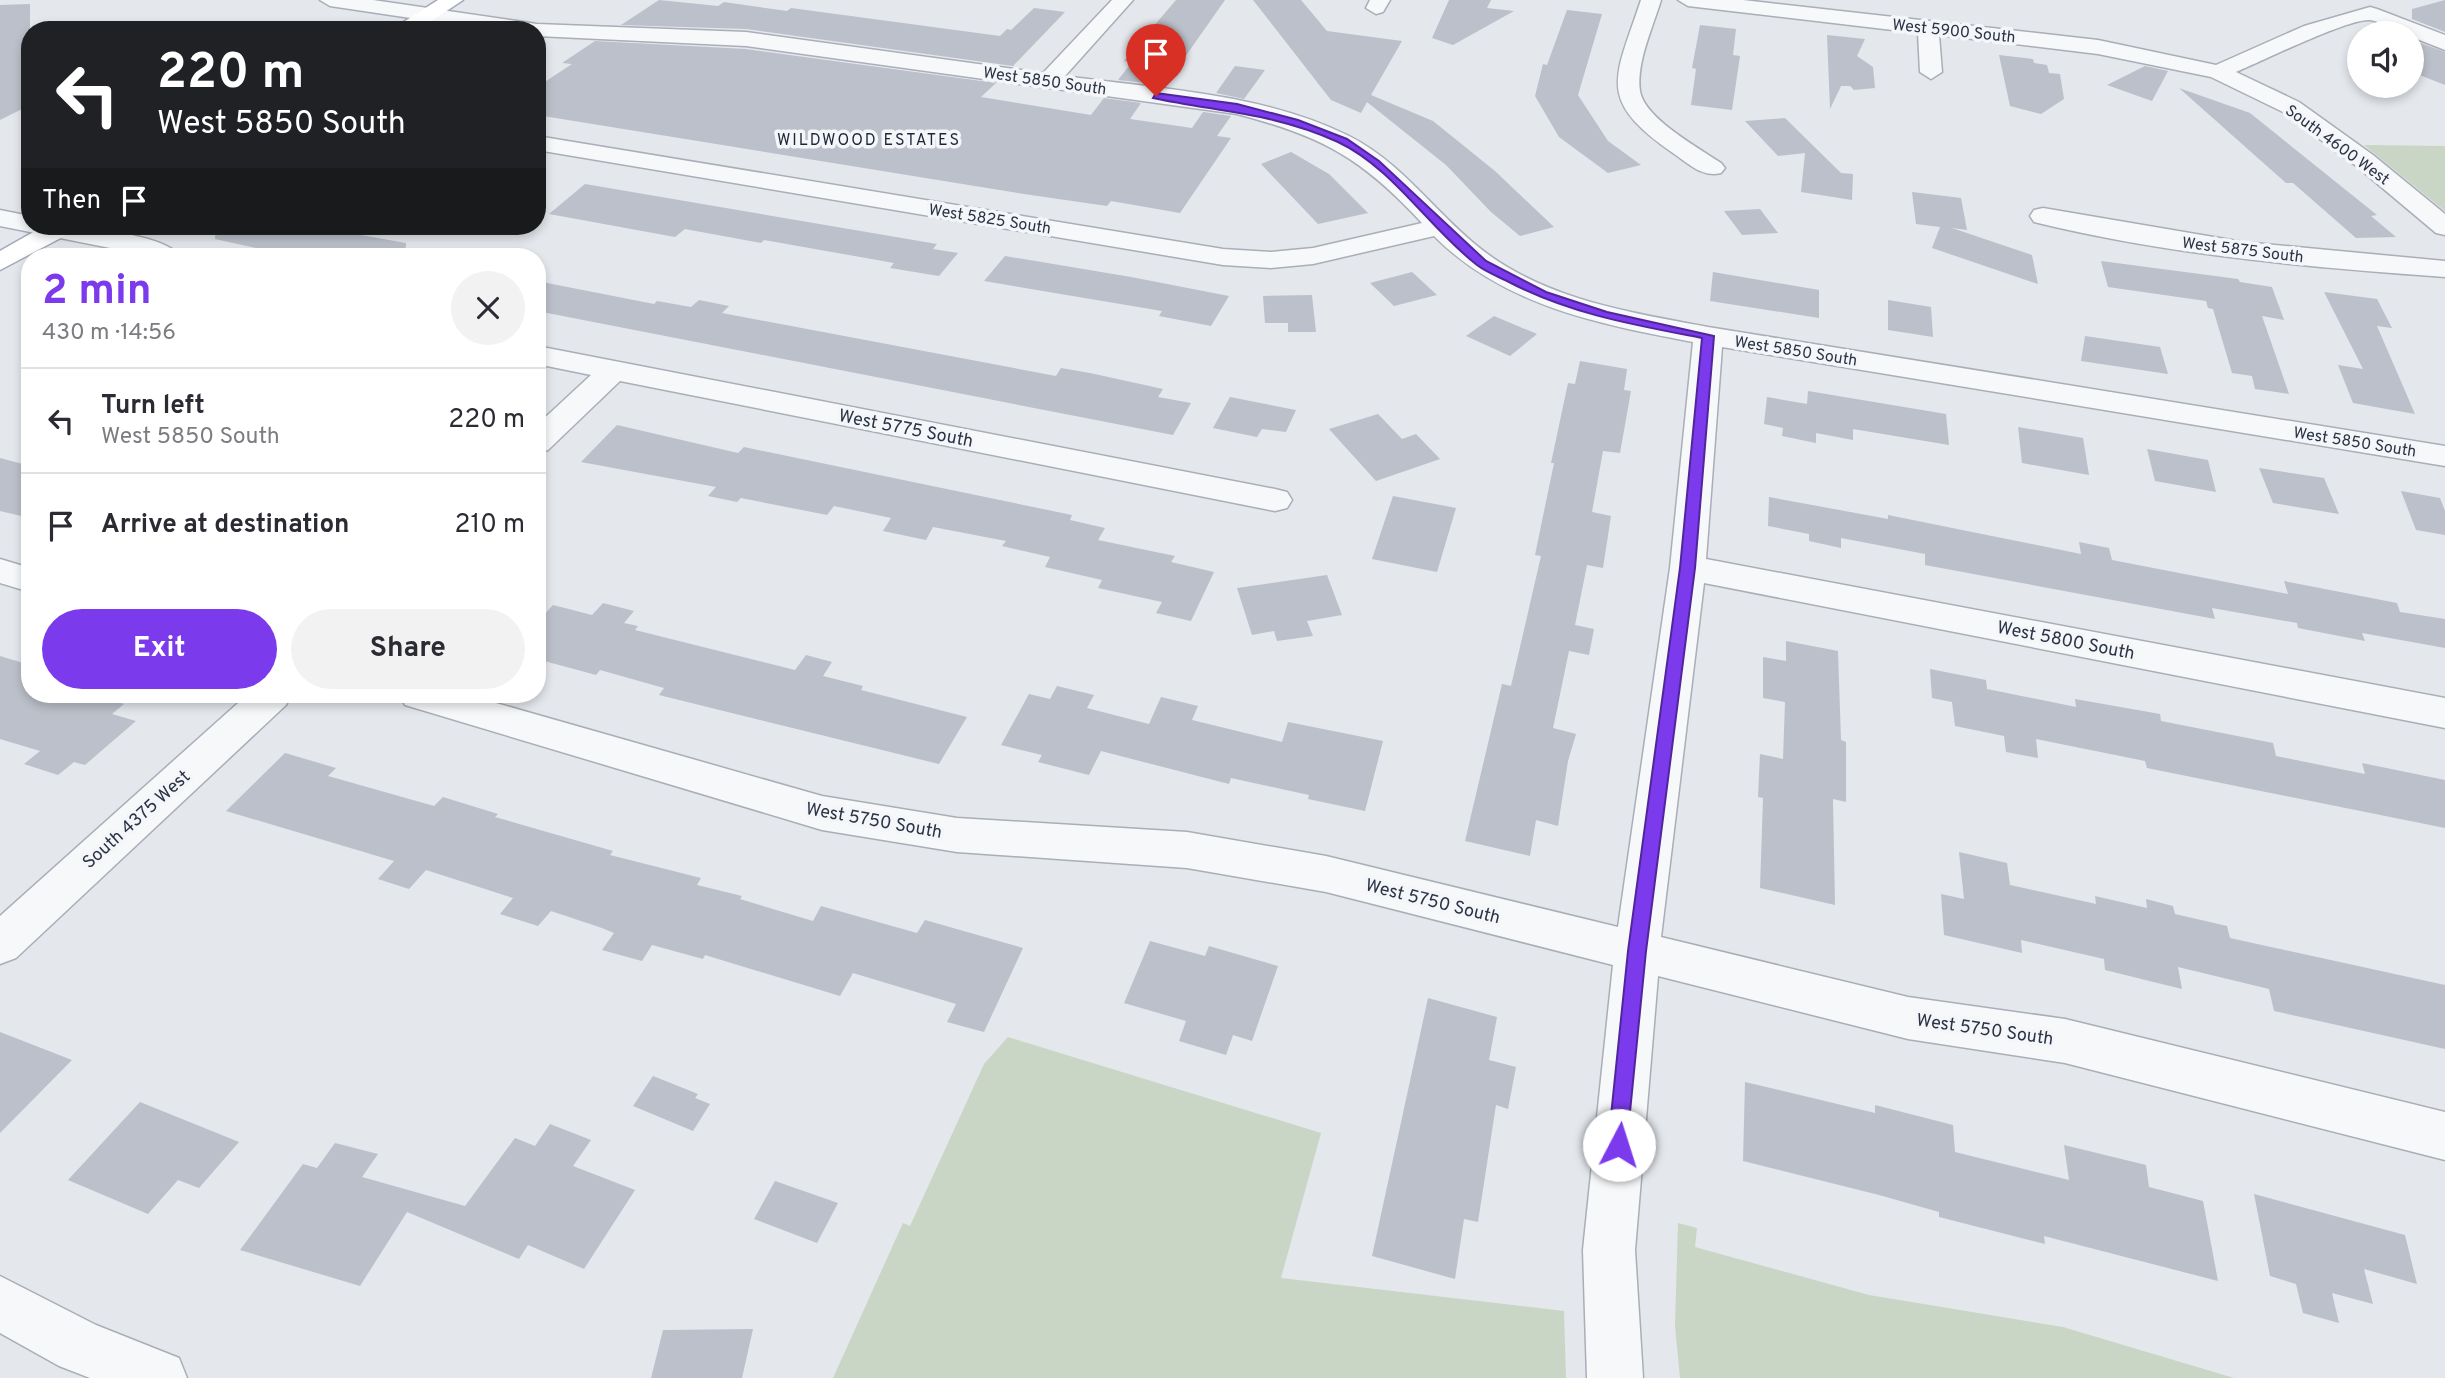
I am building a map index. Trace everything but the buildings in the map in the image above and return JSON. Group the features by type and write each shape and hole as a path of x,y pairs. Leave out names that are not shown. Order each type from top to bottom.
{"main road":[{"path":"417,21 453,0"},
{"path":"21,248 41,235"},
{"path":"0,262 21,248"}],"street":[{"name":"West 5850 South","path":"330,0 468,21"},
{"path":"1049,80 1123,0"},
{"path":"1651,0 1627,91 1636,109 1653,126 1712,168"},
{"name":"West 5900 South","path":"1688,0 2098,47 2218,72"},
{"path":"2218,72 2312,31 2370,13 2445,43"},
{"path":"1928,27 1931,72"},
{"name":"West 5850 South","path":"546,34 746,39 1237,107 1295,122 1344,141 1375,163 1482,263 1542,294 1604,315 1708,336 2445,456"},
{"name":"South 4600 West","path":"2218,72 2291,107 2364,160 2445,227"},
{"name":"West 5825 South","path":"546,144 1223,257 1270,260 1313,256 1442,226"},
{"name":"West 5875 South","path":"2043,216 2126,234 2362,264 2445,269"},
{"path":"0,218 21,222"},
{"path":"90,235 143,248"},
{"path":"1615,1378 1609,1250 1637,951 1688,568 1708,336"},
{"name":"West 5775 South","path":"546,357 1275,500"},
{"path":"546,434 612,371"},
{"name":"West 5800 South","path":"1688,568 2445,713"},
{"path":"0,571 21,577"},
{"name":"South 4375 West","path":"0,944 263,703"},
{"name":"West 5750 South","path":"446,703 822,813 957,835 1187,850 1326,874 1908,1018 2064,1041 2445,1136"},
{"path":"0,1303 79,1346 159,1378"}],"green space":[{"path":"2364,145 2445,146 2445,211"},
{"path":"1008,1037 1321,1133 1281,1278 1564,1311 1566,1378 833,1378 903,1223 910,1226 984,1064"},
{"path":"1678,1223 1697,1228 1695,1247 1869,1295 2063,1327 2234,1378 1680,1378 1675,1326"}],"district":[{"name":"WILDWOOD ESTATES","path":"869,139"}],"route":[{"path":"1156,96 1237,107 1295,122 1344,141 1375,163 1482,263 1542,294 1604,315 1708,336 1688,568 1637,951 1619,1145"}]}
